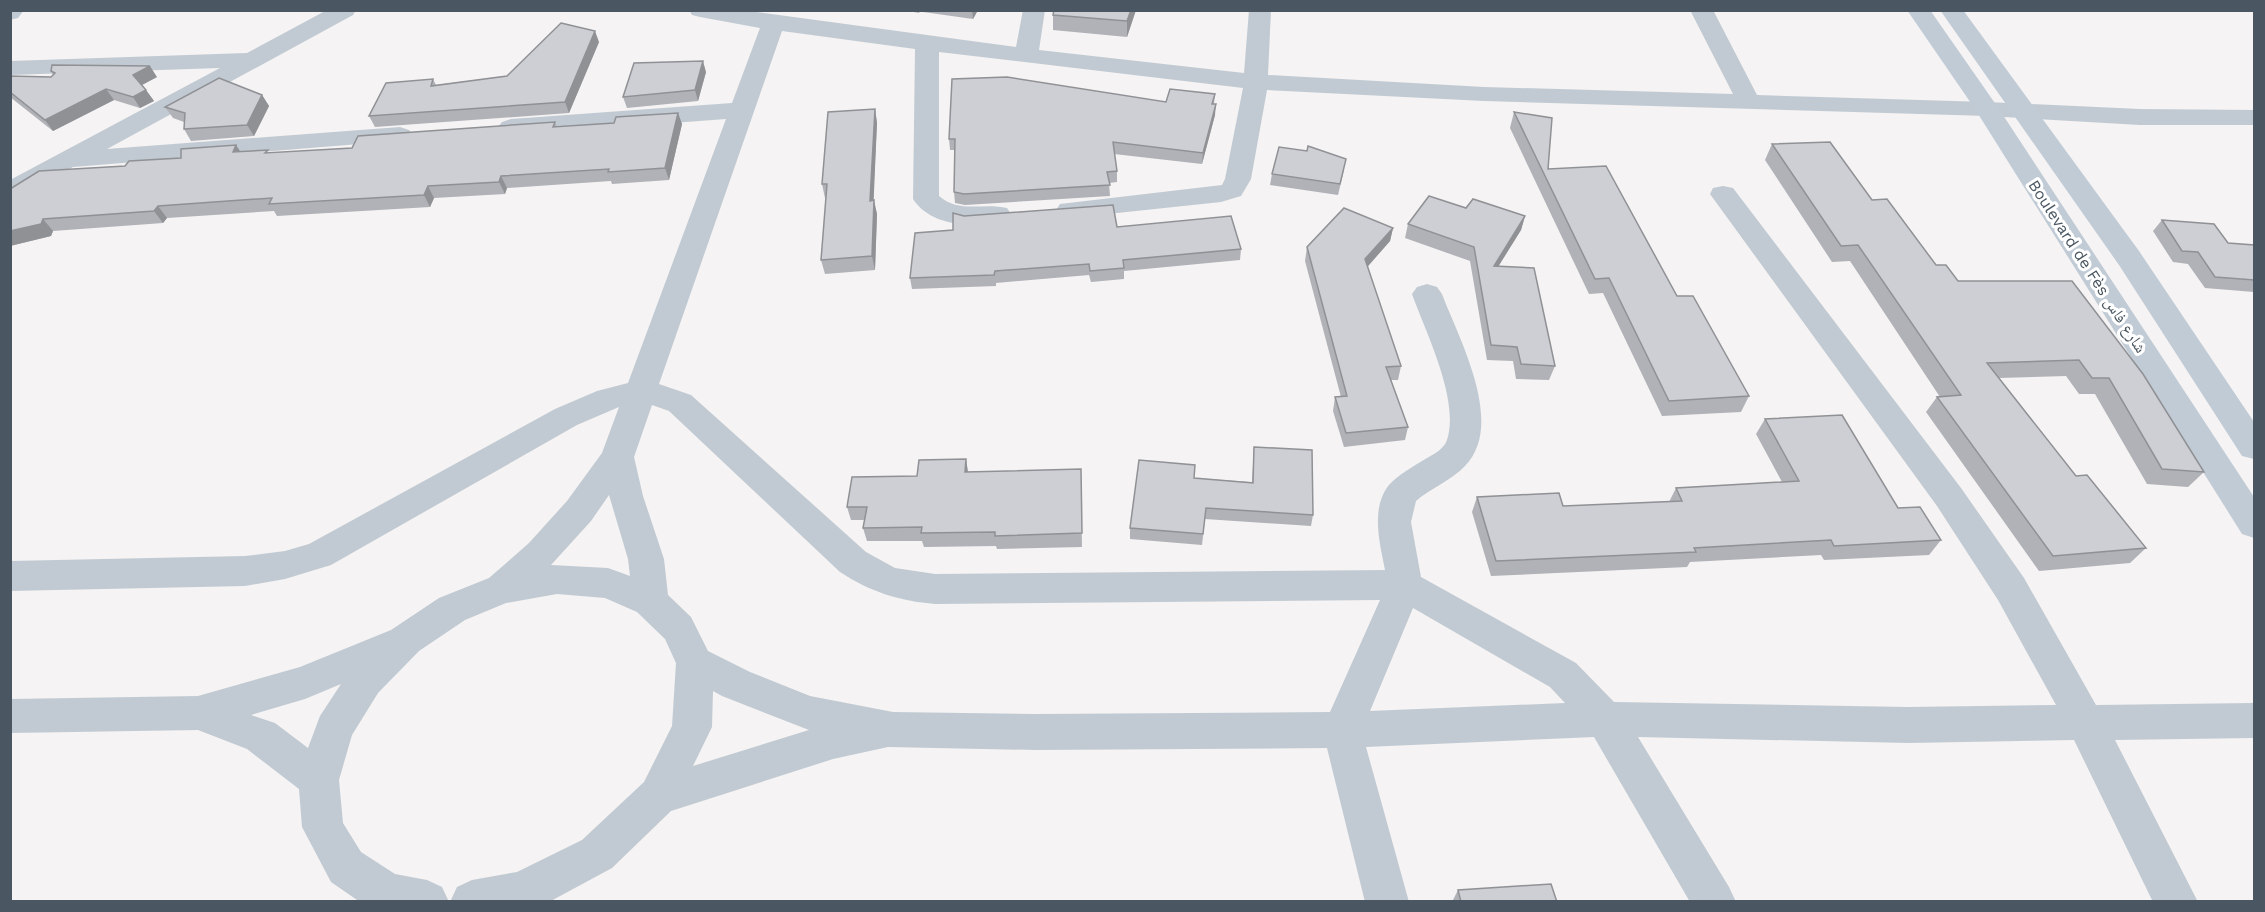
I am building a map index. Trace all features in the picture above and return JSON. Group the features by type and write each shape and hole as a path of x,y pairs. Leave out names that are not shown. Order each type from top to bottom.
{"main road":[{"name":"Boulevard de Fès شارع فاس","path":"1918,10 1987,109 2254,524"},
{"name":"Boulevard de Fès شارع فاس","path":"1952,10 2129,258 2254,447"}],"street":[{"path":"10,191 345,10"},
{"path":"700,10 773,23 1026,57 1256,82 1484,94 1987,109 2140,117 2254,117"},
{"path":"1026,57 1034,10"},
{"path":"927,44 926,199 946,214 965,216 1137,205 1221,194 1232,190 1238,179 1256,82 1260,10"},
{"path":"1701,10 1749,102"},
{"path":"502,589 541,553 579,512 617,457 773,23"},
{"path":"10,68 251,60"},
{"path":"493,129 741,110"},
{"path":"67,160 422,134"},
{"path":"1724,194 1949,497 2011,589 2086,723 2176,902"},
{"path":"1387,902 1342,730 1405,585 1394,522 1401,495 1414,483 1453,458 1463,443 1466,412 1457,374 1427,294"},
{"path":"10,576 244,571 285,565 319,555 566,417 607,399 641,391 666,396 680,403 853,562 879,579 901,586 947,589 1405,585 1563,675 1605,719 1714,902"},
{"path":"617,457 626,496 646,560 650,601"},
{"path":"401,899 346,867 323,827 319,780 334,729 364,681 406,640 452,609 502,589 557,579 598,582 608,583 650,601 678,628 695,663 692,727 657,796 597,854 518,897 472,902"},
{"path":"10,716 198,713 305,682 406,640"},
{"path":"695,663 736,684 809,713 893,730 1048,732 1342,730 1605,719 1908,725 2254,720"},
{"path":"198,713 261,736 319,780"},
{"path":"657,796 832,741 893,730"}],"building":[{"path":"1054,10 1131,10 1127,21 1053,15"},
{"path":"561,23 595,31 565,102 369,116 386,83 433,79 431,86 507,76"},
{"path":"703,61 695,90 623,97 634,63"},
{"path":"52,65 150,66 133,75 146,90 133,97 106,89 45,120 10,92 10,76 51,77 55,73 51,71"},
{"path":"1007,77 1166,102 1170,89 1215,94 1212,104 1216,104 1203,153 1113,142 1117,171 1107,172 1110,185 964,194 954,192 955,139 949,139 952,79"},
{"path":"219,78 262,95 247,125 184,129 185,113 165,107"},
{"path":"875,109 870,201 874,200 872,256 821,260 827,184 822,184 828,112"},
{"path":"1514,112 1552,118 1548,169 1606,166 1677,296 1693,296 1749,396 1669,401 1609,278 1595,279"},
{"path":"678,113 665,168 501,176 499,182 428,186 424,195 269,204 272,198 158,206 154,211 43,219 41,224 10,231 10,189 39,171 125,166 129,161 181,158 181,149 236,145 233,152 268,150 265,153 352,148 358,136 555,122 553,127 614,123 616,117"},
{"path":"1830,142 1872,200 1887,199 1936,265 1946,265 1958,281 2072,281 2143,374 2204,472 2162,469 2109,378 2092,378 2079,360 1987,363 2076,476 2087,475 2146,548 2053,556 1937,397 1961,395 1858,245 1841,246 1772,144"},
{"path":"1308,146 1346,159 1340,184 1272,174 1279,147 1307,151"},
{"path":"1429,196 1466,208 1473,199 1525,216 1494,266 1534,268 1555,366 1521,364 1517,347 1491,345 1474,247 1408,224"},
{"path":"1113,205 1117,227 1231,216 1241,249 1123,260 1124,268 1090,271 1089,264 995,271 994,275 910,278 915,233 953,230 953,213 964,216"},
{"path":"1344,208 1393,228 1365,259 1401,366 1386,367 1408,427 1346,433 1335,397 1347,396 1307,247"},
{"path":"2162,220 2214,224 2228,243 2254,245 2254,280 2215,277 2198,252 2182,251"},
{"path":"1842,415 1898,508 1920,507 1941,540 1834,546 1831,540 1694,548 1696,552 1496,561 1477,497 1559,493 1563,506 1682,501 1676,488 1799,481 1765,419"},
{"path":"1254,447 1312,450 1313,515 1206,508 1203,534 1130,528 1139,460 1195,465 1194,478 1253,483"},
{"path":"966,459 965,472 1081,469 1082,533 995,536 995,532 921,533 922,527 863,528 867,507 847,507 852,477 917,476 919,460"},
{"path":"1551,884 1557,902 1461,902 1458,890"}]}
